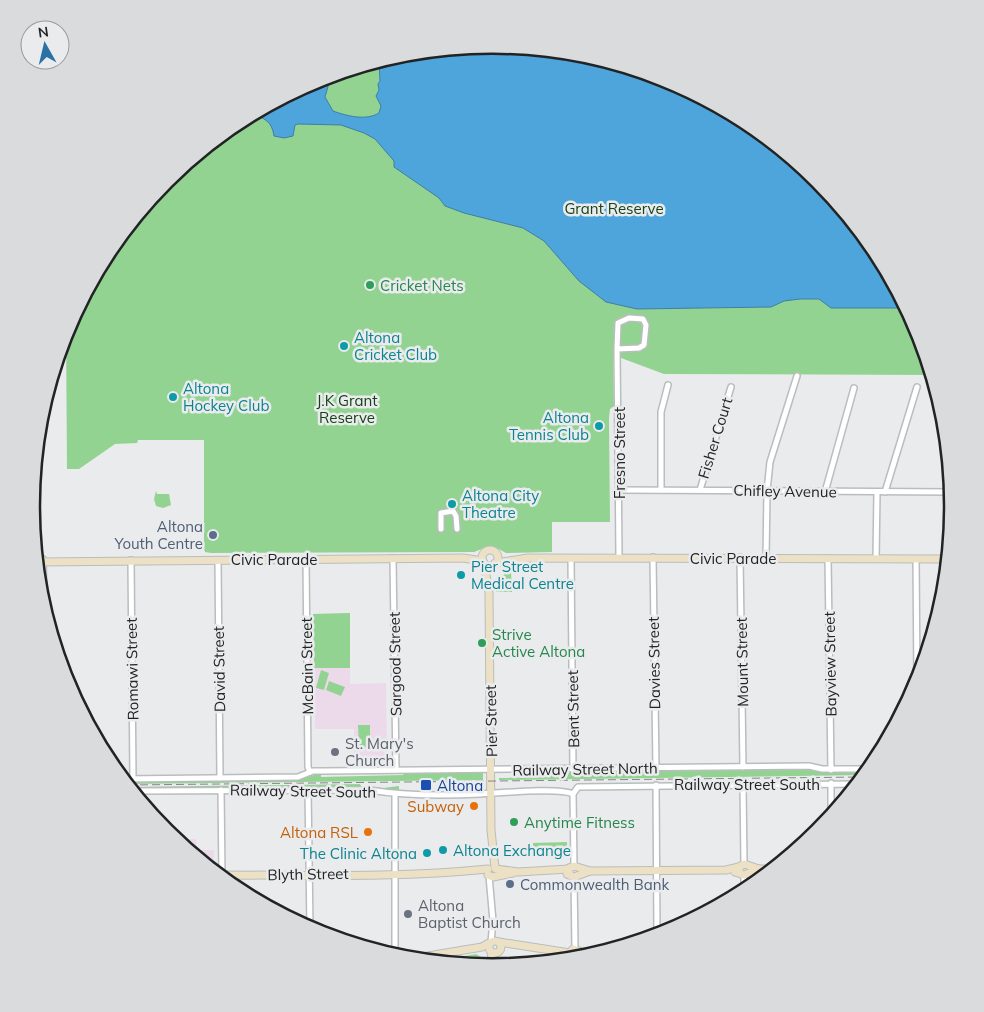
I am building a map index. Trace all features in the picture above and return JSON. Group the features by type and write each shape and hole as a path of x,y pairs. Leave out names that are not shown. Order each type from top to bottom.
{"street":[{"name":"Fresno Street","path":"617,350 639,348 644,345 646,325 643,319 630,318 618,323 617,350 619,557"},
{"path":"766,558 767,491 770,462 796,376"},
{"path":"661,490 661,412 668,385"},
{"name":"Fisher Court","path":"700,490 731,386"},
{"path":"885,492 917,387"},
{"path":"825,492 854,388"},
{"name":"Chifley Avenue","path":"619,490 944,492"},
{"path":"876,559 877,492"},
{"path":"441,529 441,513 453,510 456,516 457,529"},
{"path":"489,550 495,552 497,556 495,564 484,562 482,555 485,552 489,550"},
{"name":"Civic Parade","path":"463,558 485,552"},
{"name":"Civic Parade","path":"495,552 519,558 941,559"},
{"name":"Davies Street","path":"653,557 656,768"},
{"name":"Sargood Street","path":"393,558 396,770"},
{"name":"Civic Parade","path":"44,561 463,558 484,562"},
{"name":"Civic Parade","path":"495,564 519,558"},
{"name":"Bent Street","path":"571,558 573,770"},
{"name":"Mount Street","path":"740,558 743,767"},
{"name":"Bayview Street","path":"828,558 831,770"},
{"name":"McBain Street","path":"306,559 308,767 310,772"},
{"path":"916,559 917,660"},
{"name":"Romawi Street","path":"131,560 133,779"},
{"name":"David Street","path":"218,560 220,778"},
{"name":"Pier Street","path":"484,562 489,593 494,958"},
{"name":"Pier Street","path":"489,593 495,564"},
{"name":"Railway Street North","path":"133,779 298,777 310,772 396,770 573,770 809,766 831,770 859,769"},
{"path":"743,784 744,881"},
{"path":"831,784 831,805"},
{"name":"Railway Street South","path":"141,791 369,790 396,794 567,792 573,794 578,787 849,784"},
{"path":"656,785 657,927"},
{"path":"221,790 221,868"},
{"path":"308,790 310,920"},
{"path":"396,794 397,948"},
{"path":"573,794 575,950"},
{"name":"Blyth Street","path":"232,876 396,873 405,871 415,873 761,869"},
{"path":"437,954 494,947 527,946 561,952"}],"shaded area":[{"path":"350,613 350,684 386,683 387,762 354,763 354,729 315,729 313,614"},
{"path":"186,839 196,839 197,848"},
{"path":"199,850 214,850 214,863"}],"green space":[{"path":"462,55 522,55 551,58 609,69 665,88 743,130 767,147 812,186 851,231 868,255 897,306 910,333 924,375 664,374 613,355 614,406 610,409 609,418 610,522 552,522 552,552 506,553 495,547 487,547 474,552 205,552 204,440 138,440 137,443 115,444 79,469 67,469 66,355 74,333 101,280 133,231 152,208 172,186 217,147 241,130 292,101 319,88 375,69 433,58"},
{"path":"156,491 157,494 169,494 171,505 163,508 156,506 154,499"},
{"path":"506,572 511,572 512,592 496,592 496,585"},
{"path":"350,613 350,668 314,668 313,614"},
{"path":"321,670 329,673 324,690 316,688"},
{"path":"329,681 345,687 341,696 326,690"},
{"path":"358,725 370,725 370,747 359,747"},
{"path":"801,768 826,772 857,772 855,775 499,780 499,778 550,777 550,771"},
{"path":"483,771 483,780 135,784 133,781 301,779 321,773 321,777 403,775 404,773"},
{"path":"360,784 361,786 372,787 138,787"},
{"path":"399,786 399,791 372,787"},
{"path":"567,842 567,853 533,853 533,843"},
{"path":"476,954 482,958 462,957 460,957"}],"water":[{"path":"492,54 522,55 580,63 609,69 665,88 743,130 767,147 812,186 851,231 868,255 898,308 831,308 819,299 784,301 771,307 637,309 606,302 579,281 544,241 523,228 464,213 445,206 439,198 394,167 394,161 375,139 364,133 341,125 298,124 295,125 293,136 284,138 274,136 267,121 261,118 329,85 325,97 333,111 344,115 368,117 379,113 381,106 376,96 380,81 379,68 433,58"}],"railway":[{"path":"136,785 854,777"}],"place":[{"name":"Cricket Nets","path":"370,285"},
{"name":"Altona Cricket Club","path":"344,346"},
{"name":"Altona Hockey Club","path":"173,397"},
{"name":"Altona Tennis Club","path":"599,426"},
{"name":"Altona City Theatre","path":"452,504"},
{"name":"Altona Youth Centre","path":"213,535"},
{"name":"Pier Street Medical Centre","path":"461,575"},
{"name":"Strive Active Altona","path":"482,643"},
{"name":"St. Mary's Church","path":"335,752"},
{"name":"Altona","path":"426,785"},
{"name":"Subway","path":"474,806"},
{"name":"Anytime Fitness","path":"514,822"},
{"name":"Altona RSL","path":"368,832"},
{"name":"Altona Exchange","path":"443,850"},
{"name":"The Clinic Altona","path":"427,853"},
{"name":"Commonwealth Bank","path":"510,884"},
{"name":"Altona Baptist Church","path":"408,914"}],"park label":[{"name":"Grant Reserve","path":"614,208"},
{"name":"J.K Grant Reserve","path":"347,408"}]}
